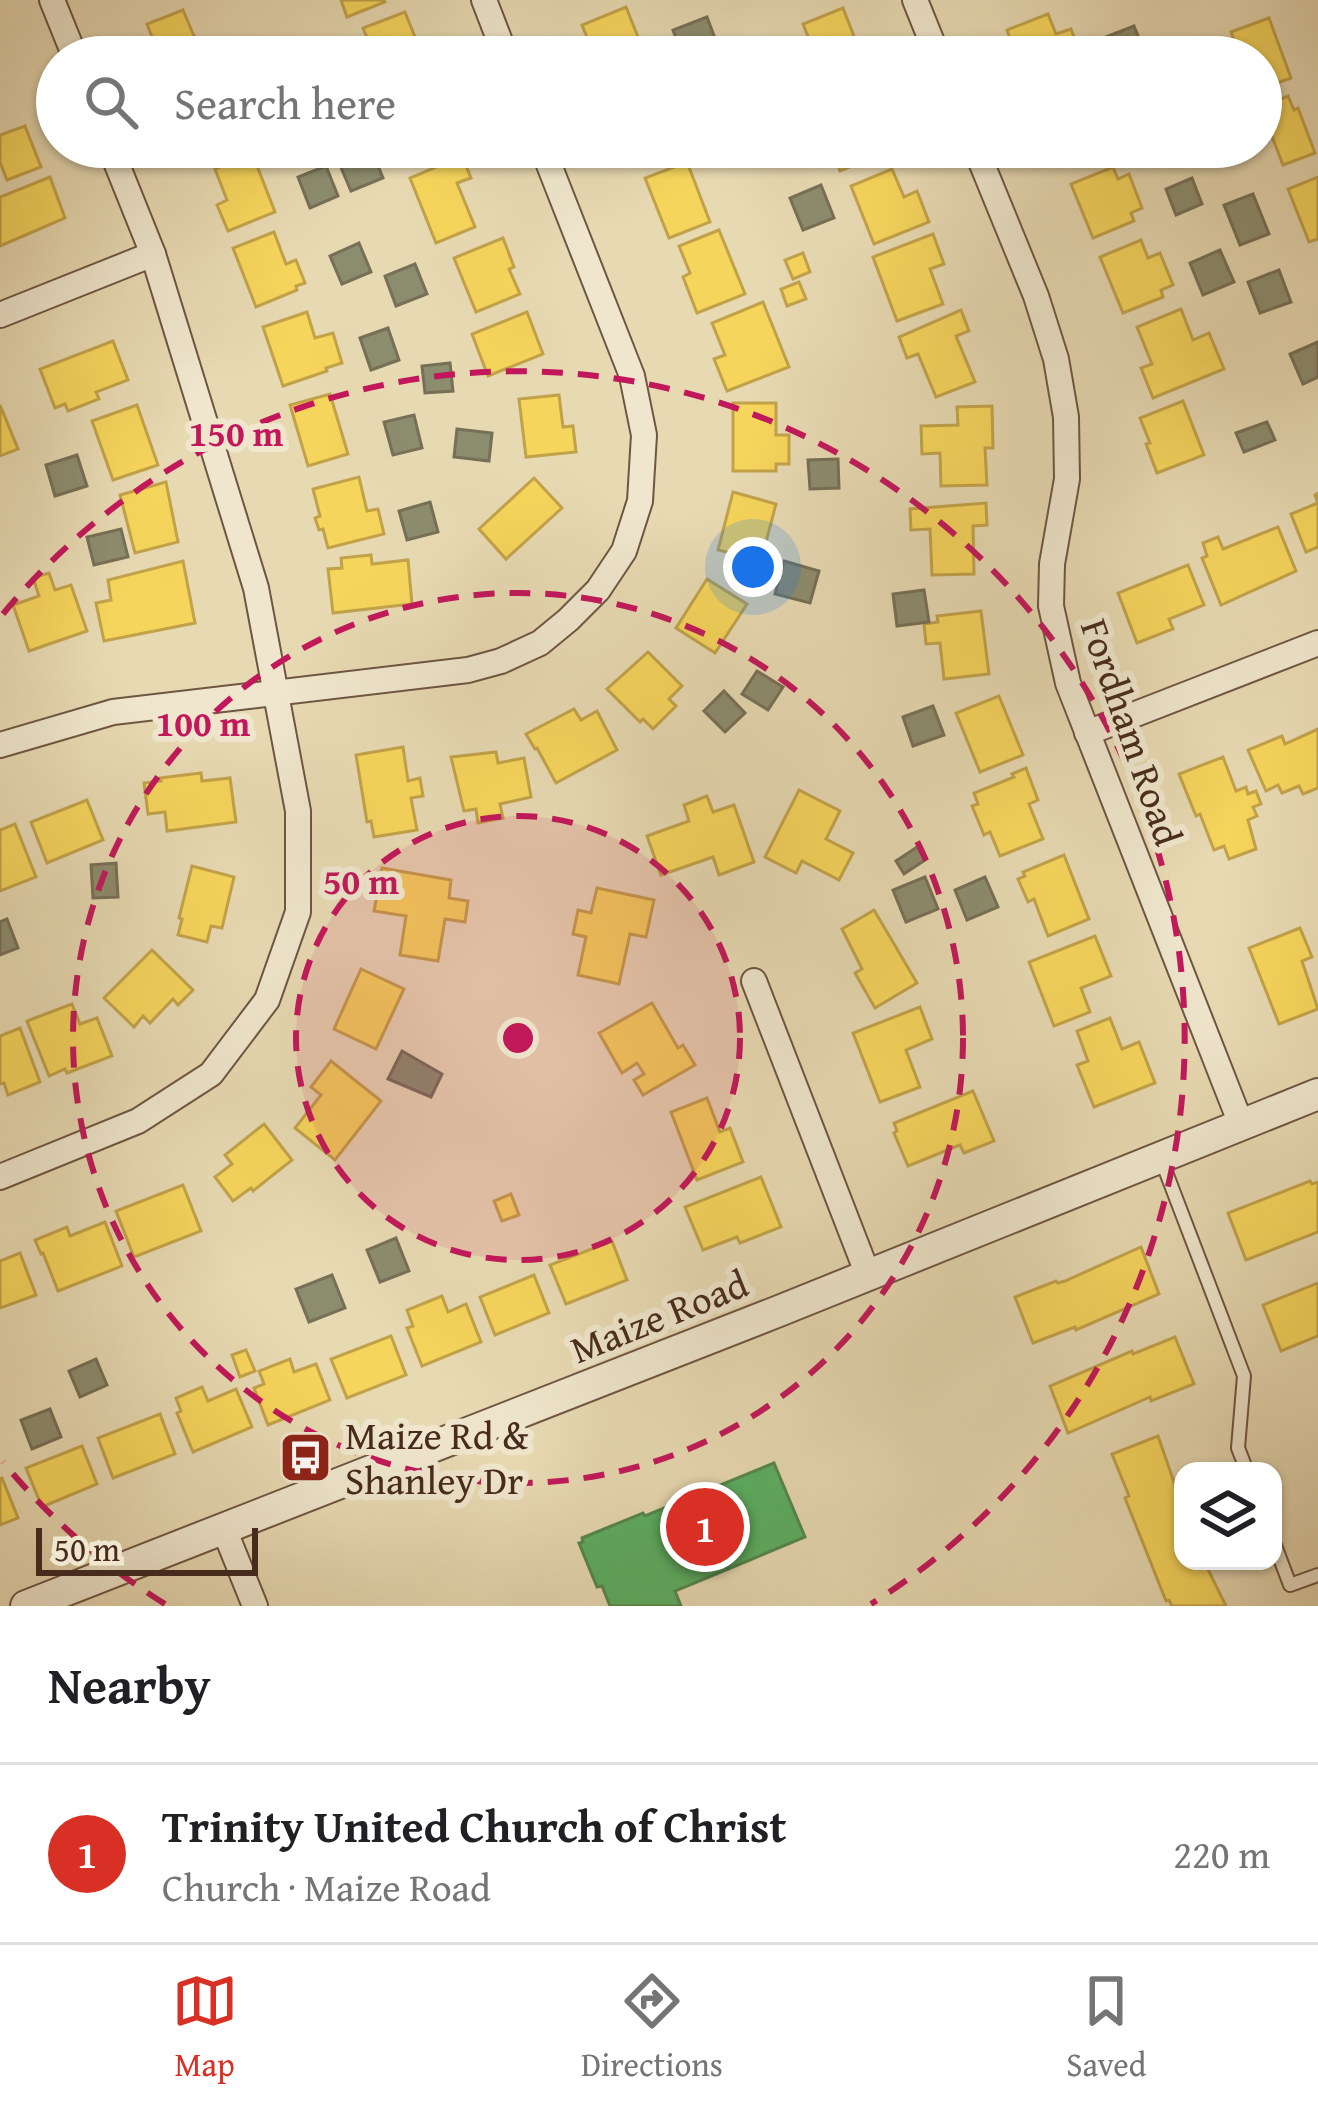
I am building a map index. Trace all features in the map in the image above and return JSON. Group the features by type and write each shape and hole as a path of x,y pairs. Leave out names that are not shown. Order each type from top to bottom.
{"street":[{"path":"52,0 66,36"},
{"path":"484,0 498,36"},
{"path":"915,0 930,36"},
{"path":"0,1177 138,1121 211,1074 268,1000 298,912 298,811 256,588 153,254 118,168"},
{"path":"0,745 113,712 468,670 540,643 598,590 624,551 640,501 644,435 632,376 550,168"},
{"name":"Fordham Road","path":"984,168 1036,296 1056,359 1066,417 1067,479 1052,564 1051,606 1068,683 1240,1124"},
{"path":"0,315 153,254"},
{"path":"1087,733 1318,643"},
{"path":"754,981 868,1275"},
{"name":"Maize Road","path":"26,1606 1318,1094"},
{"path":"224,1529 255,1606"}],"lane":[{"path":"1161,1159 1244,1376 1238,1448 1243,1462"},
{"path":"1282,1564 1290,1586 1318,1575"}],"building: Homes":[{"path":"341,0 384,0 385,2 347,17"},
{"path":"626,7 638,36 586,36 582,25"},
{"path":"843,8 854,36 808,36 803,24"},
{"path":"183,10 194,36 152,36 147,24"},
{"path":"405,12 415,36 366,36 363,28"},
{"path":"1048,14 1056,34 1071,29 1074,36 1009,36 1007,30"},
{"path":"1269,18 1276,36 1232,36 1231,32"},
{"path":"1282,53 1291,78 1282,81"},
{"path":"1288,96 1294,110 1298,108 1315,153 1283,165 1282,162 1282,98"},
{"path":"25,126 38,168 7,180 0,162 0,135"},
{"path":"258,168 275,212 228,231 217,205 227,200 215,169"},
{"path":"434,168 467,168 471,178 457,183 475,227 436,243 410,178"},
{"path":"671,168 689,168 710,222 669,238 645,178"},
{"path":"1113,168 1118,179 1129,174 1142,208 1131,213 1134,221 1093,238 1071,184"},
{"path":"892,169 904,197 917,191 929,222 874,244 851,186"},
{"path":"50,177 65,218 0,246 0,197"},
{"path":"1318,177 1318,239 1309,242 1288,189"},
{"path":"719,230 745,294 697,313 683,277 690,273 679,246"},
{"path":"274,232 286,264 296,260 305,283 256,307 233,248"},
{"path":"933,234 944,264 930,269 943,304 897,321 873,257"},
{"path":"503,238 520,294 476,312 454,258"},
{"path":"1141,240 1148,258 1160,253 1173,285 1161,290 1163,297 1123,313 1100,257"},
{"path":"803,253 810,272 793,279 785,260"},
{"path":"799,282 806,299 787,306 781,289"},
{"path":"763,302 789,367 727,391 714,359 725,355 712,323"},
{"path":"1181,309 1193,340 1209,333 1224,369 1153,398 1141,368 1152,364 1137,327"},
{"path":"961,310 969,331 956,336 975,382 936,397 918,354 907,358 899,337"},
{"path":"307,312 315,338 333,333 342,363 283,386 263,327"},
{"path":"527,312 543,354 488,376 472,334"},
{"path":"113,341 128,380 96,392 99,399 68,411 65,404 55,408 40,369"},
{"path":"330,394 348,454 308,466 290,405"},
{"path":"559,395 563,427 573,426 576,452 526,457 519,399"},
{"path":"1183,401 1204,455 1157,473 1140,418"},
{"path":"733,403 776,403 776,435 789,435 789,464 776,464 776,471 733,471"},
{"path":"0,405 18,449 0,456"},
{"path":"137,405 158,465 113,480 92,421"},
{"path":"992,406 993,448 985,448 987,485 941,486 940,453 922,454 921,426 958,425 957,407"},
{"path":"359,477 367,511 378,509 384,534 328,548 315,518 320,516 313,489"},
{"path":"534,478 562,508 506,559 479,529"},
{"path":"166,482 178,542 135,553 120,495"},
{"path":"733,492 776,504 761,561 718,550"},
{"path":"986,503 987,525 973,526 974,574 932,575 930,529 911,530 910,509"},
{"path":"1318,503 1318,547 1306,552 1291,514"},
{"path":"1278,527 1296,571 1221,605 1202,558 1207,556 1203,543 1218,537 1223,549"},
{"path":"371,555 372,564 408,560 412,604 333,613 328,569 342,568 341,558"},
{"path":"183,561 195,623 104,641 96,603 111,600 108,580"},
{"path":"1188,565 1204,605 1169,619 1173,629 1137,643 1118,593"},
{"path":"49,573 55,590 71,585 87,631 29,651 13,605 39,596 33,578"},
{"path":"707,579 747,604 715,653 676,628"},
{"path":"981,611 989,674 944,679 940,643 926,644 924,624 938,622 937,616"},
{"path":"648,652 682,686 669,699 676,706 653,729 607,689"},
{"path":"999,696 1023,755 980,772 956,713"},
{"path":"574,709 581,720 597,711 617,750 556,783 526,734"},
{"path":"1318,729 1318,788 1303,794 1299,786 1282,793 1278,785 1266,791 1248,750 1282,736 1285,744"},
{"path":"403,747 408,781 420,778 423,796 411,798 417,830 374,837 371,821 367,822 356,755"},
{"path":"496,752 498,763 524,758 531,797 500,804 503,818 478,823 476,809 464,811 451,757"},
{"path":"1223,757 1236,791 1246,787 1248,794 1256,791 1261,804 1253,807 1257,816 1248,820 1256,849 1229,859 1224,846 1214,850 1179,774"},
{"path":"1026,768 1038,800 1029,804 1043,839 1000,856 990,832 984,835 972,806 978,804 974,793"},
{"path":"201,773 202,781 230,778 236,822 167,831 165,812 148,814 144,783"},
{"path":"799,790 840,811 826,839 853,853 839,880 802,861 796,873 765,857"},
{"path":"707,796 713,812 734,805 754,862 719,875 713,857 661,875 647,836 689,821 684,805"},
{"path":"87,800 103,840 47,863 31,822"},
{"path":"15,824 36,877 0,891 0,830"},
{"path":"1064,855 1089,919 1048,936 1034,899 1028,902 1018,879 1025,876 1023,872"},
{"path":"192,866 234,877 222,928 211,926 207,942 178,935"},
{"path":"382,868 451,880 449,898 468,901 465,922 445,919 438,961 400,955 406,916 374,911"},
{"path":"597,888 654,900 646,937 630,934 619,984 578,975 586,937 573,934 578,910 591,913"},
{"path":"874,910 917,983 875,1008 855,973 862,969 842,929"},
{"path":"1300,928 1312,957 1302,961 1318,1009 1279,1024 1249,948"},
{"path":"1095,936 1111,976 1081,988 1090,1012 1054,1026 1029,962"},
{"path":"152,950 193,990 178,1005 173,999 150,1023 143,1016 134,1027 104,998"},
{"path":"361,969 404,989 376,1049 334,1029"},
{"path":"652,1003 678,1048 683,1045 695,1065 643,1095 634,1080 644,1074 637,1063 622,1073 599,1033"},
{"path":"72,1004 80,1024 97,1018 112,1056 49,1076 27,1021"},
{"path":"920,1007 932,1039 906,1050 920,1087 880,1102 853,1033"},
{"path":"1110,1018 1122,1049 1139,1042 1155,1083 1094,1107 1077,1065 1088,1061 1077,1031"},
{"path":"20,1028 40,1082 8,1095 4,1083 0,1084 0,1036"},
{"path":"331,1061 381,1101 335,1160 295,1128 321,1095 311,1087"},
{"path":"973,1091 994,1141 964,1153 960,1145 908,1166 894,1123"},
{"path":"707,1098 720,1132 730,1128 743,1162 697,1180 671,1112"},
{"path":"264,1124 292,1160 233,1201 215,1177 232,1164 225,1155"},
{"path":"761,1177 781,1227 740,1243 737,1237 703,1250 685,1207"},
{"path":"1318,1182 1318,1232 1246,1260 1228,1213"},
{"path":"183,1185 201,1231 134,1257 116,1211"},
{"path":"511,1194 519,1215 502,1221 494,1201"},
{"path":"105,1222 122,1266 58,1291 35,1240 67,1227 70,1236"},
{"path":"612,1241 627,1280 566,1304 550,1265"},
{"path":"1141,1247 1159,1294 1033,1343 1015,1297"},
{"path":"20,1253 36,1295 0,1308 0,1261"},
{"path":"534,1275 549,1313 495,1335 480,1297"},
{"path":"1318,1283 1318,1336 1281,1351 1263,1305"},
{"path":"442,1296 448,1312 466,1304 481,1342 422,1366 407,1328 413,1326 407,1310"},
{"path":"391,1336 406,1375 347,1398 331,1359"},
{"path":"1175,1337 1194,1384 1151,1401 1150,1397 1068,1433 1050,1386"},
{"path":"246,1350 255,1371 240,1377 232,1355"},
{"path":"290,1359 294,1372 316,1364 330,1400 268,1425 254,1388 264,1384 259,1371"},
{"path":"202,1387 208,1401 236,1389 252,1427 193,1452 176,1398"},
{"path":"160,1414 175,1454 113,1478 98,1438"},
{"path":"1158,1436 1174,1482 1174,1570 1208,1570 1226,1606 1172,1606 1166,1601 1112,1454"},
{"path":"82,1446 97,1484 42,1507 26,1468"},
{"path":"0,1479 18,1518 0,1525"}],"building: Public":[{"path":"774,1463 805,1537 675,1591 681,1606 610,1606 602,1586 597,1587 579,1543 582,1538"}],"building: Industry":[{"path":"707,17 714,36 675,36 673,30"},
{"path":"1134,26 1138,36 1108,36"},
{"path":"327,168 338,196 310,208 298,177"},
{"path":"341,168 379,168 383,178 351,191"},
{"path":"1192,178 1202,204 1176,215 1166,189"},
{"path":"821,185 834,218 803,230 790,198"},
{"path":"1253,194 1269,234 1240,245 1224,205"},
{"path":"359,243 371,272 342,284 330,256"},
{"path":"1220,250 1234,282 1203,295 1190,263"},
{"path":"415,264 427,294 396,306 385,276"},
{"path":"1279,270 1291,302 1260,313 1248,282"},
{"path":"388,328 399,360 371,370 360,338"},
{"path":"1318,342 1318,377 1303,384 1290,354"},
{"path":"450,363 453,391 425,393 422,366"},
{"path":"414,415 422,448 393,455 384,422"},
{"path":"1267,422 1275,440 1244,452 1236,433"},
{"path":"457,429 492,433 489,461 454,457"},
{"path":"77,455 87,486 55,496 46,465"},
{"path":"838,459 839,488 810,489 808,460"},
{"path":"430,502 438,532 407,540 399,511"},
{"path":"121,529 128,557 94,565 87,537"},
{"path":"784,561 819,571 810,603 775,594"},
{"path":"924,590 929,622 897,626 893,594"},
{"path":"757,671 783,687 768,710 742,694"},
{"path":"724,691 745,713 725,732 704,711"},
{"path":"933,706 944,735 913,746 903,717"},
{"path":"917,847 925,860 904,874 896,861"},
{"path":"116,863 118,897 93,898 91,865"},
{"path":"925,877 938,909 906,922 893,890"},
{"path":"985,877 998,907 967,920 955,890"},
{"path":"7,919 18,948 0,955 0,922"},
{"path":"402,1051 442,1074 431,1097 388,1079"},
{"path":"396,1238 409,1271 380,1282 367,1250"},
{"path":"332,1275 345,1308 309,1322 296,1289"},
{"path":"96,1359 107,1385 80,1397 69,1371"},
{"path":"50,1409 61,1437 32,1449 21,1420"}],"place":[{"name":"Maize Rd & Shanley Dr","path":"306,1457"},
{"name":"Trinity United Church of Christ","path":"705,1527"}]}
